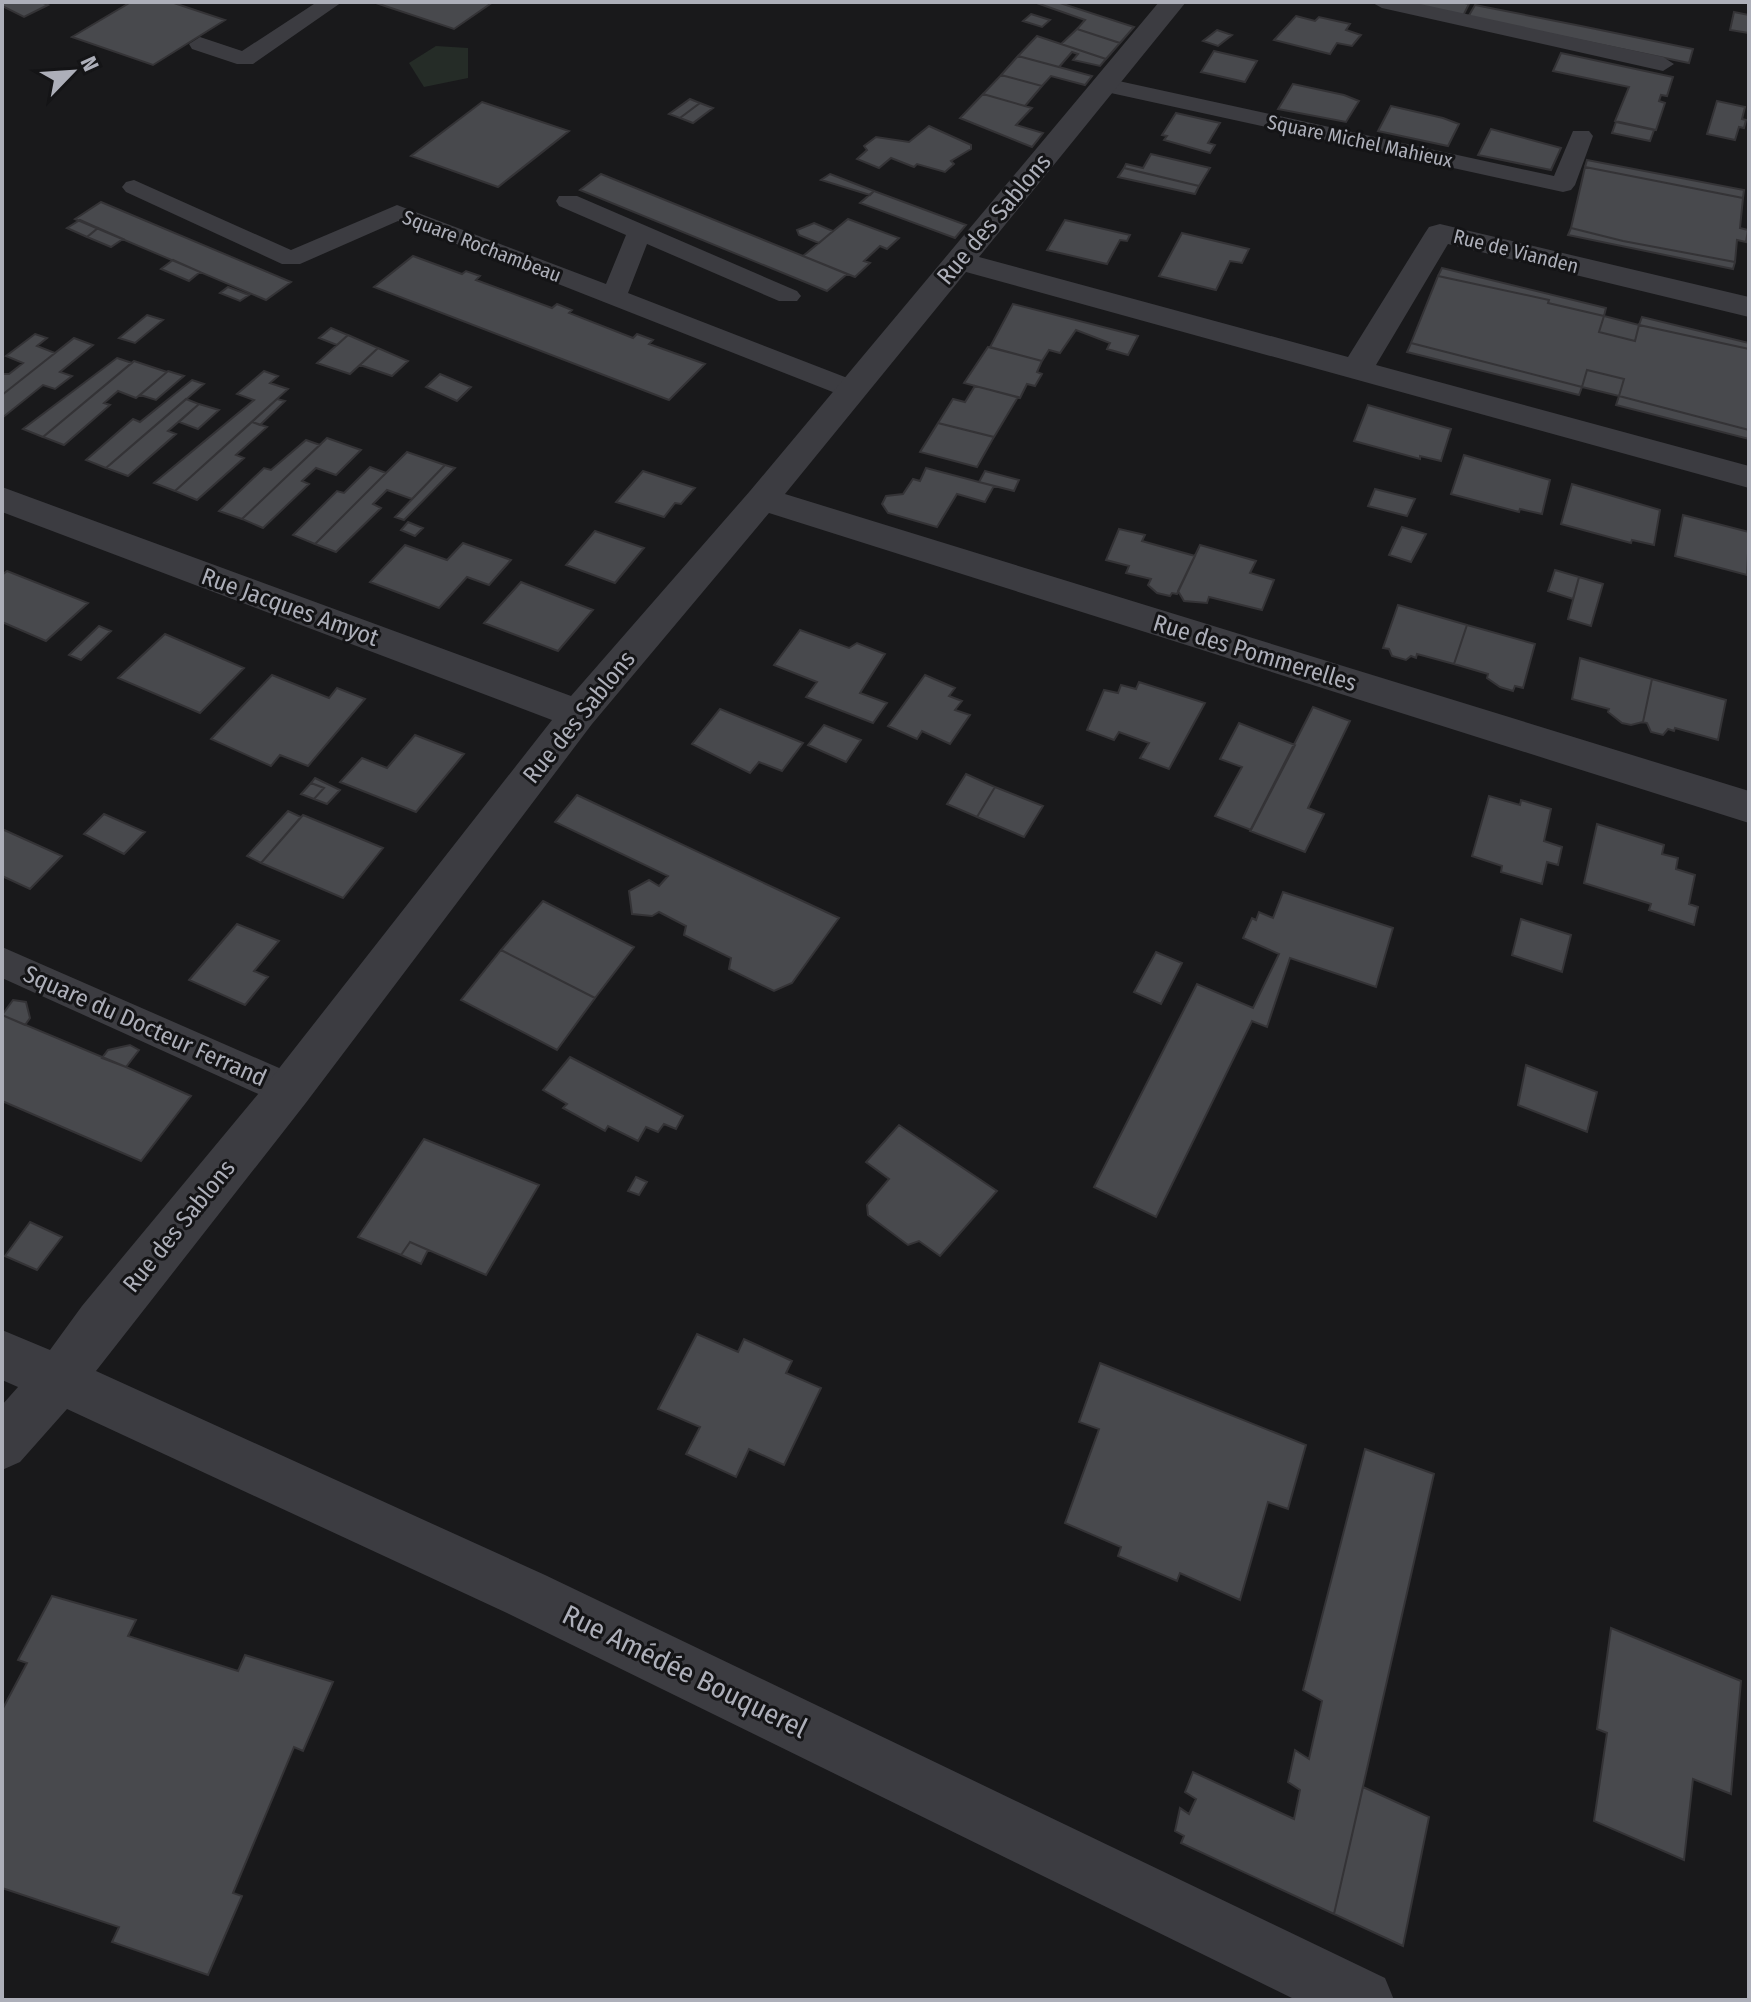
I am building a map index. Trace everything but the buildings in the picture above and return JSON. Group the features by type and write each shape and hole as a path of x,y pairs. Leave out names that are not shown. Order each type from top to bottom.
{"street":[{"name":"Rue des Sablons","path":"2,1444 58,1381 100,1323 289,1090 578,714 762,499 1173,2"},
{"name":"Rue de Vianden","path":"1356,371 1440,233 1749,307"},
{"path":"959,261 1749,477"},
{"name":"Rue Jacques Amyot","path":"2,499 578,714"},
{"name":"Rue des Pommerelles","path":"762,499 1749,807"},
{"name":"Rue Amédée Bouquerel","path":"2,1354 526,1594 1363,2000"}],"lane":[{"path":"200,44 245,59 331,2"},
{"path":"1382,2 1663,64"},
{"name":"Square Michel Mahieux","path":"1105,85 1563,185 1581,136"},
{"name":"Square Rochambeau","path":"134,187 291,259 397,212 853,390"},
{"path":"568,201 788,296"},
{"path":"614,296 639,234"},
{"name":"Square du Docteur Ferrand","path":"2,962 289,1090"}],"shaded area":[{"path":"436,46 468,48 468,78 424,87 409,63"}]}
